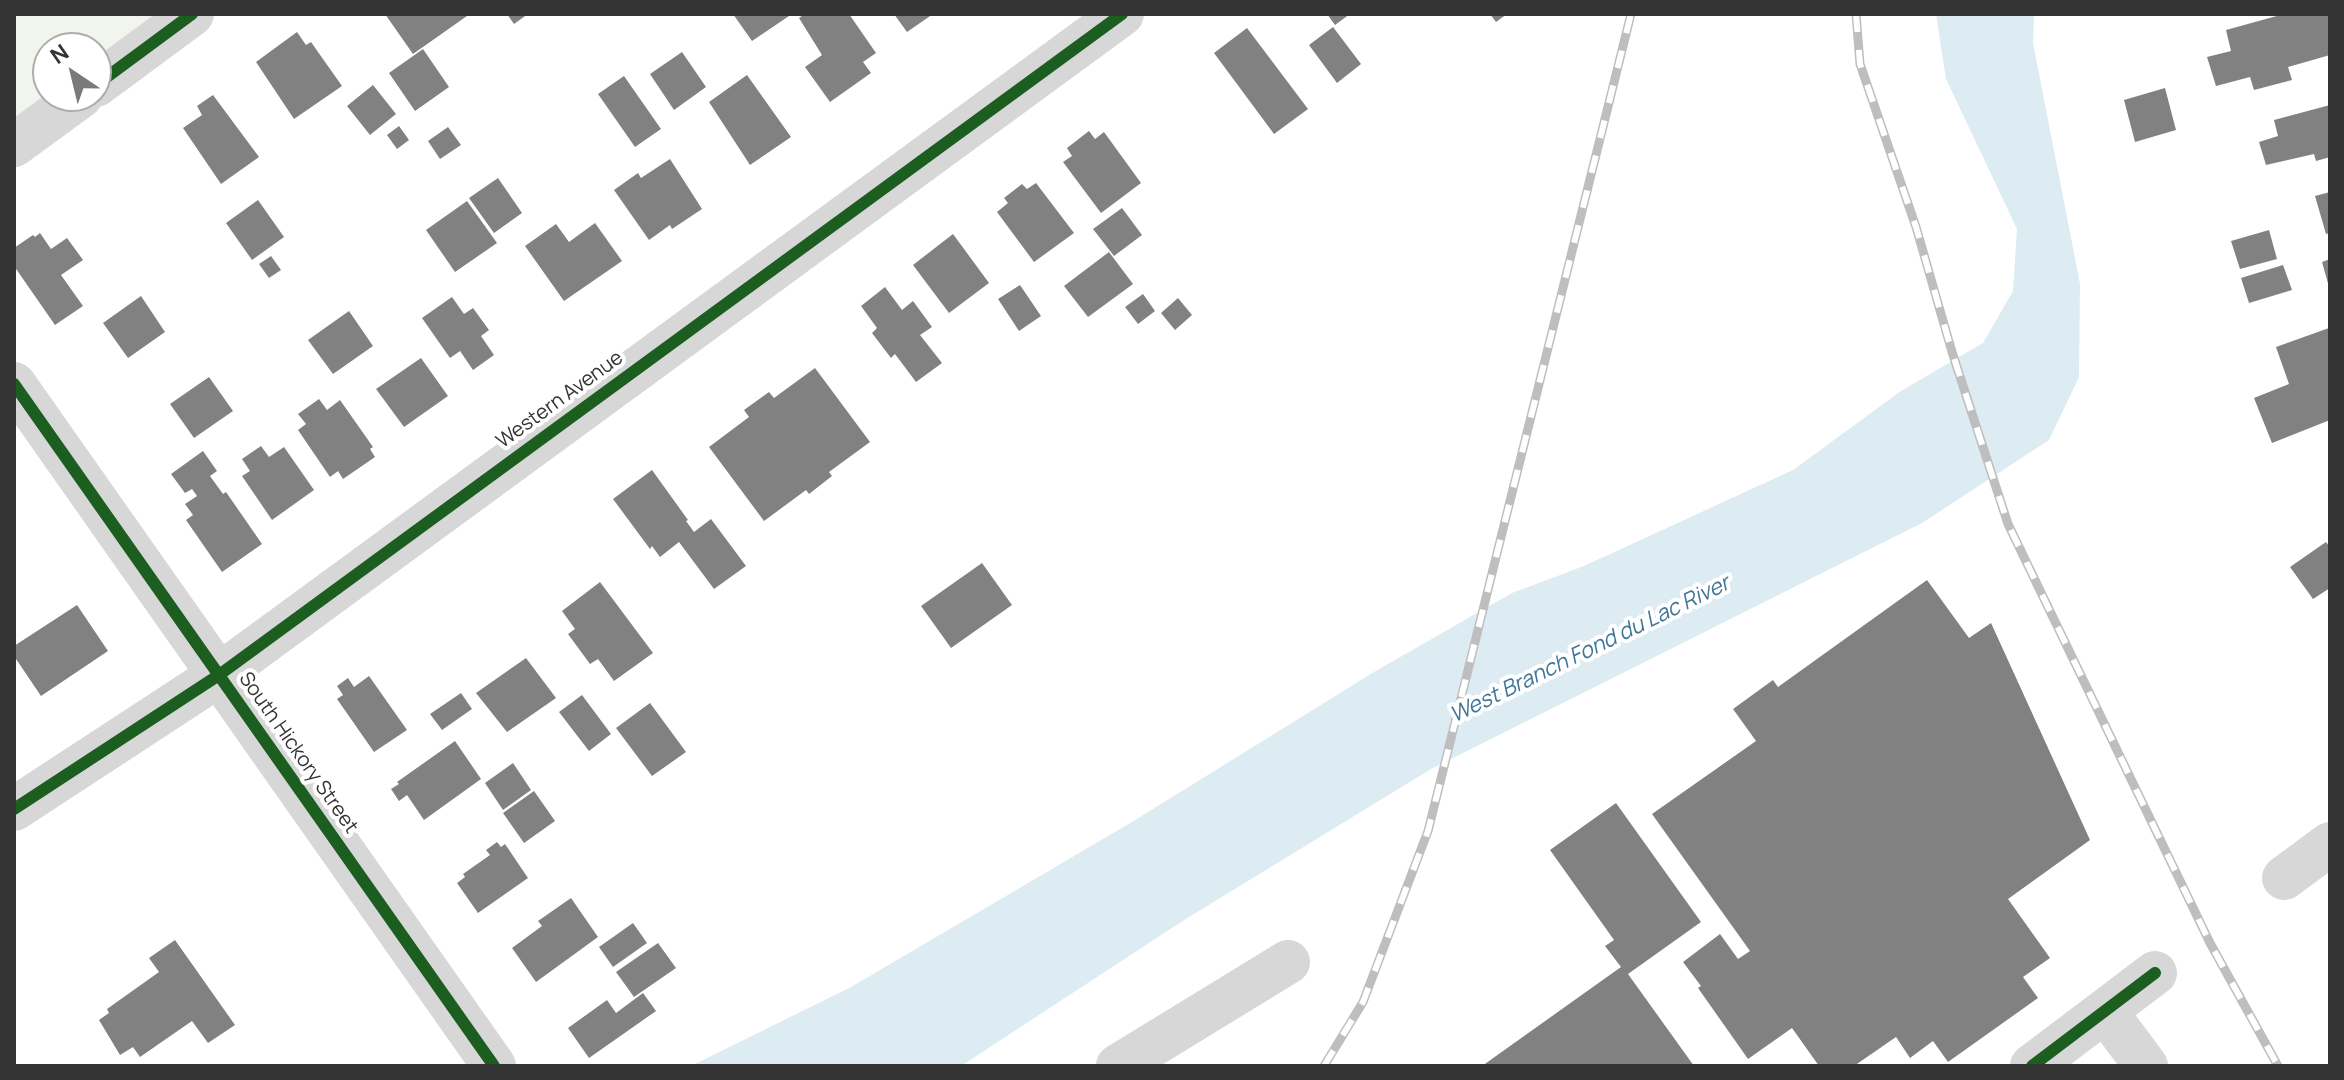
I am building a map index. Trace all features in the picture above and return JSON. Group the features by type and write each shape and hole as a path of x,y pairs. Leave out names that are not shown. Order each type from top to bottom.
{"street":[{"path":"112,73 192,14"},
{"name":"Western Avenue","path":"14,809 219,675 1122,14"},
{"path":"14,145 59,112"},
{"name":"South Hickory Street","path":"14,384 494,1066"},
{"path":"2284,878 2330,844"},
{"path":"1118,1066 1288,962"},
{"path":"2032,1066 2155,973"},
{"path":"2105,1011 2146,1066"}],"shaded area":[{"path":"14,14 192,14 112,73 112,32 32,32 32,112 37,112 14,145"}],"water":[{"name":"West Branch Fond du Lac River","path":"1936,14 2034,14 2033,43 2080,284 2079,377 2049,440 1922,523 1431,769 1181,922 961,1066 691,1066 851,987 1132,822 1374,672 1512,593 1584,566 1793,470 1901,391 1983,343 2013,291 2017,229 1946,79"}],"building":[{"path":"385,14 465,14 467,16 413,54"},
{"path":"507,14 528,14 514,24"},
{"path":"733,14 787,14 789,16 752,41"},
{"path":"805,14 849,14 876,53 863,62 871,73 830,102 805,67 822,55 799,18"},
{"path":"894,14 933,14 907,32"},
{"path":"1327,14 1350,14 1335,25"},
{"path":"1490,14 1507,14 1496,22"},
{"path":"2284,14 2330,14 2330,55 2288,67 2292,80 2254,90 2250,77 2216,86 2207,57 2231,51 2226,30"},
{"path":"1333,27 1361,64 1337,83 1309,45"},
{"path":"1247,28 1308,109 1274,134 1214,53"},
{"path":"297,32 306,45 311,42 342,86 294,119 256,62"},
{"path":"423,49 449,87 415,111 389,73"},
{"path":"682,52 706,87 674,110 650,74"},
{"path":"747,75 791,137 750,165 709,102"},
{"path":"624,76 661,129 635,147 598,94"},
{"path":"373,85 396,114 370,135 347,106"},
{"path":"2165,88 2176,130 2135,142 2124,100"},
{"path":"213,95 259,157 221,184 183,128 202,115 197,106"},
{"path":"2330,105 2330,157 2316,161 2314,154 2266,165 2259,142 2278,136 2274,120"},
{"path":"399,126 409,140 397,149 387,135"},
{"path":"448,127 461,145 440,159 428,141"},
{"path":"1089,131 1095,139 1104,132 1141,183 1101,213 1063,162 1072,156 1067,148"},
{"path":"670,159 702,209 649,240 614,190 638,173 641,178"},
{"path":"498,178 522,213 494,233 469,198"},
{"path":"1036,183 1074,233 1034,262 997,212 1008,203 1004,198 1022,184 1027,189"},
{"path":"2330,192 2330,233 2326,234 2315,196"},
{"path":"258,200 284,237 252,260 226,223"},
{"path":"467,201 497,243 455,272 426,230"},
{"path":"1122,208 1142,235 1114,256 1093,229"},
{"path":"595,223 622,261 564,301 525,246 556,224 569,242"},
{"path":"2269,230 2277,259 2240,269 2231,241"},
{"path":"40,233 51,249 67,238 83,260 61,275 83,306 55,325 14,266 14,248"},
{"path":"953,234 989,283 949,313 913,265"},
{"path":"1109,252 1133,284 1088,317 1064,286"},
{"path":"271,256 281,270 269,278 259,264"},
{"path":"2330,259 2330,286 2329,287 2322,262"},
{"path":"2283,265 2292,290 2249,303 2241,278"},
{"path":"1020,285 1041,316 1019,331 998,299"},
{"path":"885,287 902,310 913,301 932,327 920,335 942,363 916,382 895,354 891,358 872,333 877,328 861,306"},
{"path":"1143,294 1155,311 1138,324 1125,307"},
{"path":"141,296 165,332 128,358 103,323"},
{"path":"452,297 464,314 473,308 489,330 481,336 494,355 473,370 460,351 450,358 422,318"},
{"path":"1178,298 1192,315 1175,330 1161,313"},
{"path":"349,311 373,346 333,374 308,340"},
{"path":"2329,328 2330,420 2272,443 2254,398 2289,384 2276,347"},
{"path":"421,358 448,396 404,427 376,389"},
{"path":"815,368 870,442 829,472 832,476 809,494 806,490 764,521 709,447 749,417 744,410 769,392 774,398"},
{"path":"209,377 233,411 194,438 170,404"},
{"path":"319,399 327,410 340,400 373,447 370,449 375,457 343,479 338,471 330,477 298,430 306,424 298,414"},
{"path":"261,446 269,457 284,447 314,490 272,520 242,476 250,471 242,459"},
{"path":"203,451 217,471 210,476 223,494 226,492 262,544 222,572 186,520 193,515 185,504 197,496 192,489 185,493 171,474"},
{"path":"652,470 694,532 711,519 746,566 714,589 679,542 660,557 652,546 650,549 613,499"},
{"path":"2326,542 2330,547 2330,588 2313,599 2290,567"},
{"path":"982,563 1012,605 951,648 921,606"},
{"path":"1927,580 1969,638 1991,623 2090,840 2008,899 2050,958 2023,977 2038,998 1948,1062 1933,1041 1910,1058 1896,1037 1854,1066 1819,1066 1792,1028 1748,1059 1683,962 1720,934 1738,959 1750,951 1652,814 1756,741 1733,709 1773,680 1778,687"},
{"path":"600,582 653,653 614,681 598,659 590,664 568,634 575,629 562,611"},
{"path":"77,605 108,651 41,696 14,656 14,646"},
{"path":"526,658 556,698 507,732 476,693"},
{"path":"369,676 407,730 374,752 337,699 343,695 337,686 348,678 354,687"},
{"path":"461,693 472,709 442,730 430,714"},
{"path":"582,695 611,734 589,751 559,712"},
{"path":"650,703 686,752 652,776 616,728"},
{"path":"455,741 481,779 424,820 407,795 399,801 391,789"},
{"path":"513,763 531,790 503,810 485,783"},
{"path":"534,791 555,821 524,843 503,813"},
{"path":"1616,803 1701,922 1628,974 1694,1066 1482,1066 1621,967 1605,946 1614,940 1550,850"},
{"path":"497,842 501,847 505,844 528,878 478,913 457,883 465,877 463,874 490,855 486,850"},
{"path":"571,898 598,937 536,982 512,948 542,926 538,921"},
{"path":"633,923 647,943 613,967 599,947"},
{"path":"175,940 235,1025 208,1043 192,1021 140,1057 133,1047 120,1055 99,1020 109,1013 107,1009 159,972 149,958"},
{"path":"658,943 676,968 634,997 616,972"},
{"path":"643,993 656,1011 589,1058 568,1028 607,1000 616,1013"}],"railway":[{"path":"1324,1066 1363,1002 1428,831 1631,14"},
{"path":"1856,14 1860,64 1916,227 1952,352 2008,524 2210,943 2278,1066"}],"cycle path":[{"path":"112,73 192,14"},
{"path":"14,809 219,675 1122,14"},
{"path":"14,384 494,1066"},
{"path":"2032,1066 2155,973"}]}
